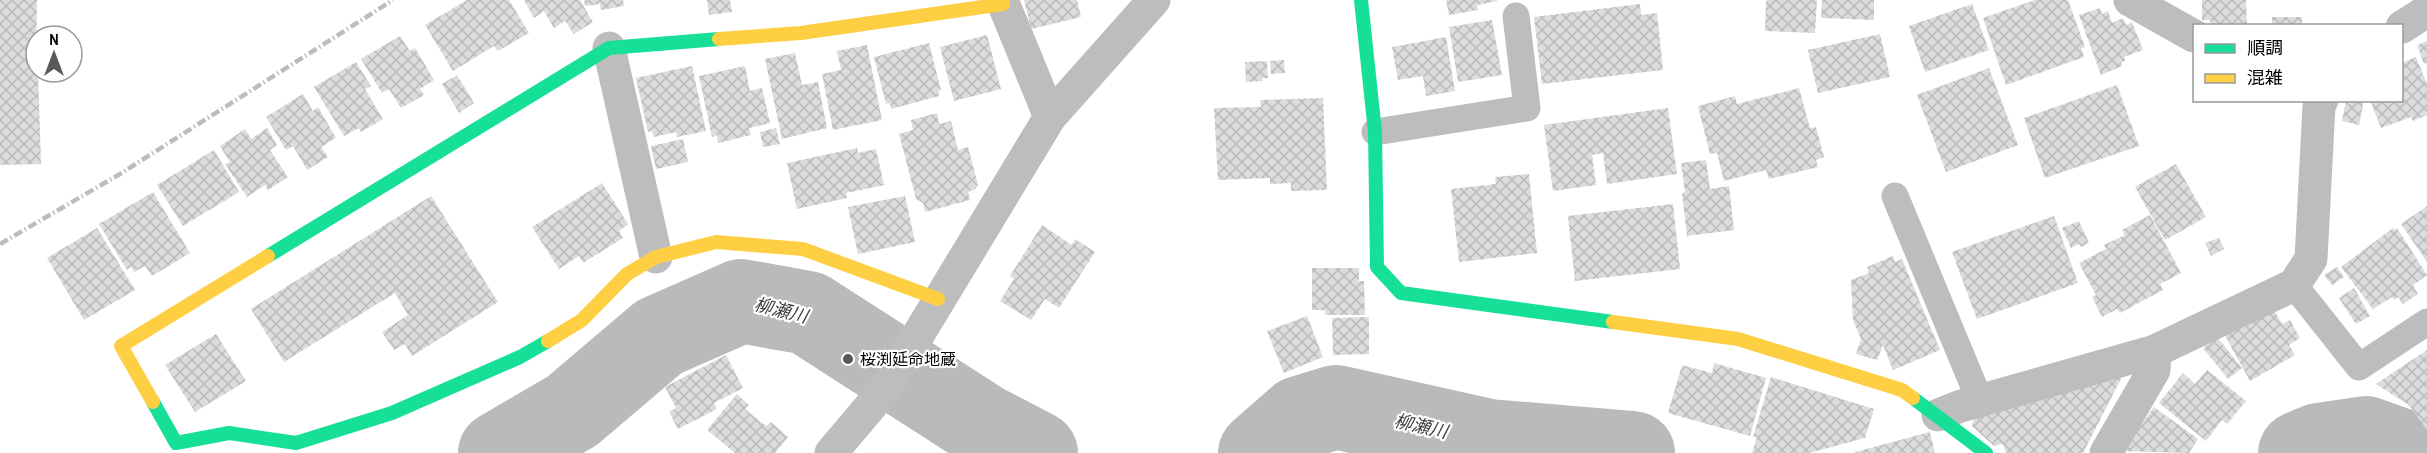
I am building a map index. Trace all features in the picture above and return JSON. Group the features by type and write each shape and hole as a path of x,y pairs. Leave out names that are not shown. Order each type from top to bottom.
{"street":[{"path":"831,453 886,388 1050,117 1154,0"},
{"path":"1361,0 1375,132 1377,267 1401,293 1738,339 1902,390 1986,453"},
{"path":"2130,0 2193,35"},
{"path":"939,298 803,249 716,242 656,257 627,274 582,320 520,357 392,413 296,443 229,434 176,443 121,346 609,48 801,33 1002,2 1050,117"},
{"path":"2403,26 2427,11"},
{"path":"609,48 656,257"},
{"path":"1938,415 2155,351 2294,285 2311,259 2317,102"},
{"path":"2106,453 2154,370 2155,351"}],"lane":[{"path":"1375,132 1527,108 1516,16"},
{"path":"1895,196 1980,401"},
{"path":"2294,285 2359,367 2427,322"}],"building":[{"path":"0,0 37,0 37,24 24,24 24,84 38,84 41,164 0,165"},
{"path":"467,0 509,0 529,33 498,51 494,46 453,71 425,25"},
{"path":"524,0 580,0 593,22 574,34 565,21 554,28 544,11 534,18"},
{"path":"584,0 623,0 624,6 601,10 600,4 585,6"},
{"path":"707,0 730,0 732,12 709,15"},
{"path":"1024,0 1077,0 1081,17 1031,29"},
{"path":"1446,0 1497,1 1477,5 1478,10 1449,15"},
{"path":"1766,0 1817,0 1815,33 1765,31"},
{"path":"1822,0 1874,0 1874,20 1821,18"},
{"path":"2035,0 2068,0 2085,47 2081,48 2084,57 2006,85 1983,18"},
{"path":"2202,0 2246,0 2247,24 2211,24 2210,20 2202,20"},
{"path":"1640,4 1641,15 1657,13 1663,70 1542,84 1534,17"},
{"path":"1972,4 1989,50 1925,72 1909,26"},
{"path":"2100,8 2102,14 2108,11 2112,23 2123,18 2126,25 2132,22 2143,50 2124,57 2125,61 2121,62 2122,66 2101,75 2079,15"},
{"path":"2272,17 2302,17 2302,24 2272,24"},
{"path":"1492,20 1502,75 1458,82 1449,27"},
{"path":"1880,34 1890,77 1818,93 1808,50"},
{"path":"987,35 1001,89 954,101 940,47"},
{"path":"400,36 410,51 415,48 434,80 420,89 424,95 401,108 389,89 382,93 361,59"},
{"path":"1446,37 1455,91 1426,96 1423,76 1398,80 1392,47"},
{"path":"2427,41 2427,63 2424,64 2417,45"},
{"path":"929,43 941,90 938,91 939,96 891,109 890,103 886,104 874,57"},
{"path":"867,45 882,120 833,130 822,74 841,70 837,51"},
{"path":"795,53 802,85 818,82 827,128 782,139 765,59"},
{"path":"2416,57 2427,84 2427,115 2413,121 2411,117 2381,128 2371,102 2403,102 2403,63"},
{"path":"1284,60 1285,73 1271,74 1270,61"},
{"path":"1267,61 1268,78 1262,78 1263,81 1246,82 1245,62"},
{"path":"356,62 371,86 365,89 383,119 361,132 359,128 344,136 314,87"},
{"path":"692,66 706,131 677,137 676,132 654,137 652,131 648,132 636,78"},
{"path":"745,66 750,91 762,88 770,123 749,128 751,135 718,143 717,135 712,137 699,76"},
{"path":"1989,68 2018,145 1946,172 1917,95"},
{"path":"457,75 474,103 459,113 442,84"},
{"path":"2117,85 2139,146 2045,178 2024,118"},
{"path":"1799,88 1810,128 1816,127 1824,157 1816,160 1818,167 1769,179 1766,170 1724,181 1717,153 1710,154 1698,106 1735,96 1737,104"},
{"path":"303,94 313,111 318,107 336,138 321,147 328,157 307,170 293,146 286,150 266,117"},
{"path":"1323,98 1327,190 1291,191 1291,183 1270,184 1270,178 1218,180 1214,108 1261,107 1260,100"},
{"path":"2346,102 2364,102 2359,125 2342,121"},
{"path":"1668,108 1677,174 1607,184 1603,153 1592,155 1596,185 1553,191 1544,125"},
{"path":"937,113 939,124 951,121 958,150 968,147 978,185 968,192 970,200 925,212 923,203 916,199 899,134 913,130 911,120"},
{"path":"267,128 277,145 270,150 288,177 268,190 265,185 247,197 225,164 230,162 220,146 245,129 251,139"},
{"path":"776,128 780,144 763,147 760,132"},
{"path":"683,139 688,162 656,169 651,146"},
{"path":"857,148 858,153 876,149 884,185 846,193 847,198 797,209 787,163"},
{"path":"214,150 239,192 183,226 157,185"},
{"path":"1706,160 1710,189 1729,186 1734,230 1687,236 1681,163"},
{"path":"2176,164 2206,217 2165,240 2135,187"},
{"path":"1529,174 1537,253 1459,262 1451,189 1496,184 1495,177"},
{"path":"602,183 628,224 619,231 623,238 583,263 579,256 559,269 532,227"},
{"path":"153,192 190,253 152,276 145,266 134,272 131,267 127,270 99,224"},
{"path":"431,196 498,302 412,356 405,344 394,350 382,332 408,315 395,293 284,362 251,309"},
{"path":"905,196 915,242 858,254 848,207"},
{"path":"1673,204 1680,269 1575,281 1568,216"},
{"path":"2427,206 2427,262 2401,224"},
{"path":"2150,215 2181,273 2160,284 2163,290 2120,313 2117,309 2102,317 2092,297 2096,295 2079,263 2106,249 2104,245 2125,235 2122,230"},
{"path":"2054,216 2078,283 1977,319 1952,252"},
{"path":"2079,221 2089,243 2071,248 2062,228"},
{"path":"1042,225 1072,245 1075,239 1095,252 1059,308 1045,299 1031,320 1000,301 1014,279 1010,276"},
{"path":"97,228 135,290 84,320 47,258"},
{"path":"2393,228 2395,230 2397,228 2427,275 2413,285 2418,294 2403,304 2398,297 2394,300 2392,297 2373,309 2341,267"},
{"path":"2219,238 2224,249 2211,256 2205,243"},
{"path":"1893,256 1895,262 1902,259 1940,350 1893,370 1883,345 1877,360 1856,354 1861,339 1853,320 1851,280 1869,273 1867,267"},
{"path":"2337,267 2344,277 2332,285 2324,275"},
{"path":"1312,268 1359,268 1359,281 1364,281 1365,315 1325,315 1325,310 1312,310"},
{"path":"2354,288 2370,316 2356,324 2339,298"},
{"path":"2273,308 2282,324 2290,320 2300,338 2289,345 2295,355 2250,381 2224,334"},
{"path":"1307,316 1323,357 1284,373 1267,331"},
{"path":"1369,317 1369,354 1333,355 1332,318"},
{"path":"216,334 246,381 195,412 165,365"},
{"path":"2216,338 2242,368 2228,379 2203,348"},
{"path":"2427,350 2427,430 2409,405 2376,384"},
{"path":"726,355 743,388 714,403 717,409 678,429 669,412 676,408 665,387"},
{"path":"1714,363 1766,378 1750,436 1668,413 1682,365 1712,373"},
{"path":"2207,370 2246,401 2227,424 2222,420 2206,441 2159,403 2183,373 2195,384"},
{"path":"1771,377 1874,409 1865,438 1809,453 1752,453 1757,437 1753,437"},
{"path":"2122,377 2083,453 2006,453 2003,444 1994,446 1972,426 1974,417"},
{"path":"737,394 749,405 745,409 766,426 771,422 788,437 775,453 735,453 707,430"},
{"path":"2154,407 2198,439 2189,453 2123,451"},
{"path":"1930,432 1935,453 1855,453 1855,452"}],"waterway":[{"name":"柳瀬川","path":"500,453 572,411 659,337 741,301 808,313 984,426 1036,453"},
{"name":"柳瀬川","path":"1260,453 1300,418 1336,407 1489,441 1633,453"},
{"name":"柳瀬川","path":"2300,453 2319,445 2366,438 2408,453"}],"railway":[{"path":"0,244 120,174 393,0"}],"traffic: fast":[{"path":"1361,0 1375,132 1377,267 1401,293 1613,322"},
{"path":"268,256 609,48 719,39"},
{"path":"153,402 176,443 229,433 296,443 392,413 520,357 548,341"},
{"path":"1913,398 1986,453"}],"traffic: slow":[{"path":"719,39 801,33 1003,4"},
{"path":"548,341 582,320 627,274 656,257 716,242 803,249 938,299"},
{"path":"153,402 121,346 268,256"},
{"path":"1613,322 1738,339 1902,390 1913,398"}],"place":[{"name":"桜渕延命地蔵","path":"848,359"}]}
